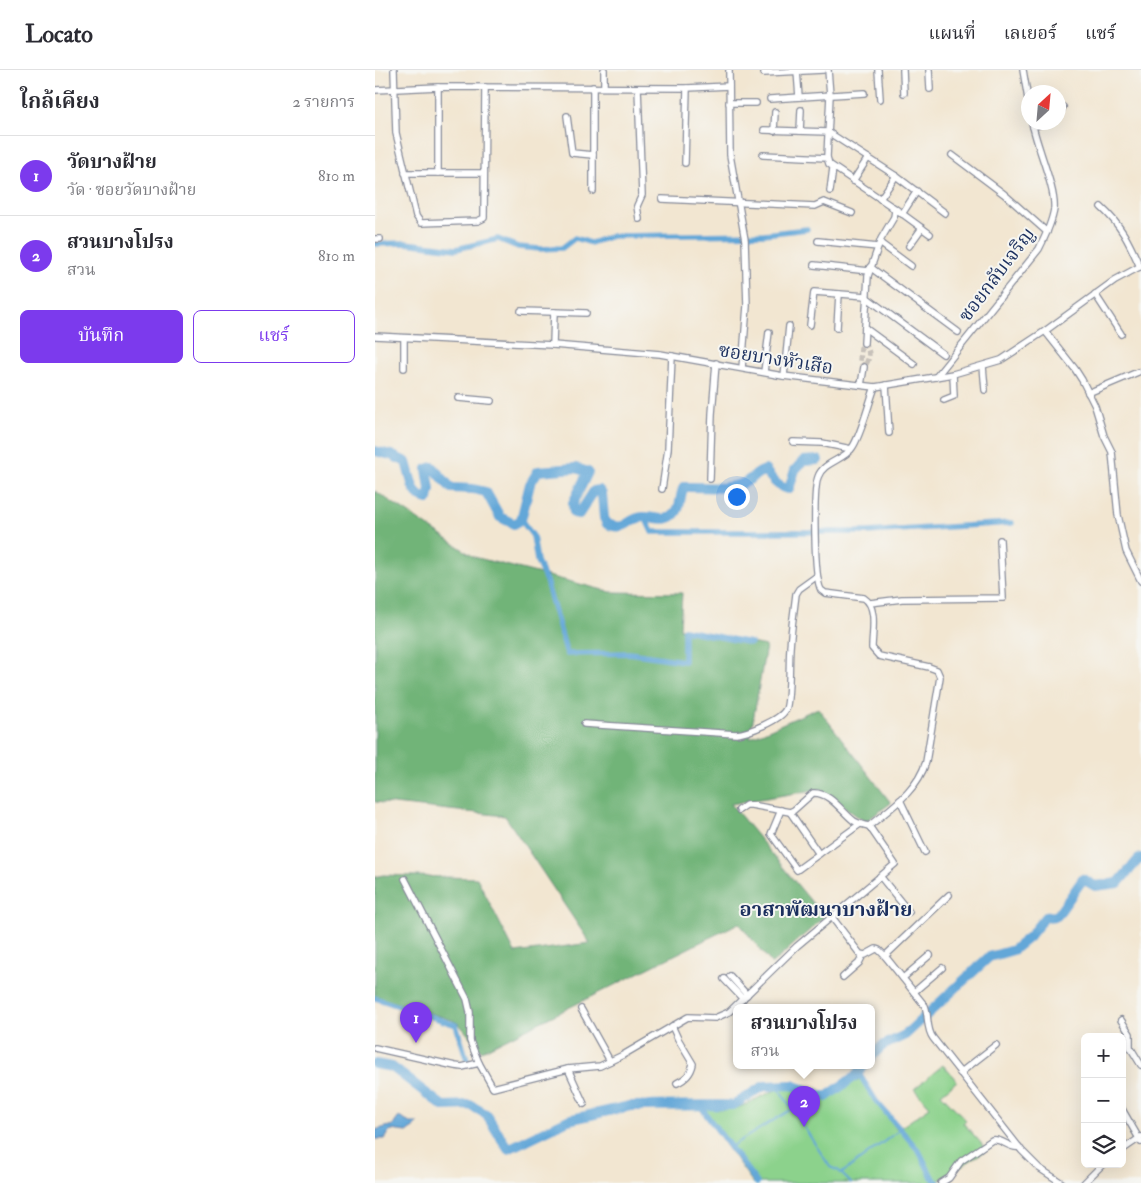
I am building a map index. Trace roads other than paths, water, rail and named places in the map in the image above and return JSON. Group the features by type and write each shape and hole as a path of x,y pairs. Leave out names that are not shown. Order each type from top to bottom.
{"street":[{"path":"394,70 396,133 419,222 481,220 484,215 485,87"},
{"path":"604,70 604,87"},
{"path":"729,70 730,155 745,240 747,306 742,368"},
{"path":"764,73 823,70"},
{"path":"828,70 830,95 827,158 829,164 930,234"},
{"path":"878,70 880,99"},
{"path":"903,70 905,93"},
{"path":"929,70 930,89"},
{"path":"1023,70 1026,85"},
{"path":"797,71 799,97"},
{"path":"375,90 438,87 687,88 729,86"},
{"path":"438,87 438,173"},
{"path":"593,87 593,191"},
{"path":"638,88 641,195 637,206 639,219"},
{"path":"685,163 687,88"},
{"path":"770,99 864,93"},
{"path":"729,103 757,103"},
{"path":"800,132 801,110"},
{"path":"774,131 775,112"},
{"path":"567,116 572,153 593,155"},
{"path":"764,130 828,132 896,176 945,213"},
{"name":"ซอยกลับเจริญ","path":"936,377 1039,249 1047,232 1054,208 1054,198 1034,130"},
{"path":"763,155 827,158"},
{"path":"952,155 1005,194 1047,232"},
{"path":"853,181 868,158"},
{"path":"830,191 833,168"},
{"path":"405,173 484,172"},
{"path":"880,199 896,176"},
{"path":"902,214 917,191"},
{"path":"662,200 815,206 824,202 852,213"},
{"path":"865,343 866,296 869,269 879,245 895,217 895,211 891,206"},
{"path":"1101,207 1124,232 1141,266"},
{"path":"909,246 922,228"},
{"path":"818,241 879,245 911,266"},
{"path":"814,265 869,269 958,332"},
{"name":"ซอยบางหัวเสือ","path":"375,336 553,345 672,356 785,376 875,387 953,374 983,366 1008,356 1115,280 1141,266"},
{"path":"811,325 812,294 816,292 866,296 943,354"},
{"path":"837,328 839,294"},
{"path":"1095,294 1121,334"},
{"path":"521,311 585,313"},
{"path":"553,345 554,312"},
{"path":"785,376 789,326"},
{"path":"865,328 914,364"},
{"path":"1045,331 1075,369 1095,406 1104,436 1112,452 1118,515 1126,551 1141,581"},
{"path":"764,372 769,332"},
{"path":"404,338 404,368"},
{"path":"662,489 668,449 672,356"},
{"path":"710,479 715,363"},
{"path":"983,366 985,390"},
{"path":"861,386 864,367"},
{"path":"1088,393 1138,372"},
{"path":"944,400 954,396 953,374"},
{"path":"886,385 889,433"},
{"path":"869,826 900,800 916,784 922,774 926,762 940,677 937,670 929,667 879,656 874,653 872,648 872,610 870,603 864,598 825,593 819,587 815,528 817,477 825,468 855,444 875,387"},
{"path":"458,398 491,401"},
{"path":"793,442 822,443 851,449"},
{"path":"870,603 902,599 1003,598 1000,540"},
{"path":"585,724 736,734 745,733 782,715 787,706 790,646 796,594 799,589 817,576"},
{"path":"738,1004 831,916 895,864 869,826 855,822 818,792 813,792 790,812"},
{"path":"900,800 925,852"},
{"path":"739,810 746,805 751,805 790,812 819,854"},
{"path":"781,810 771,834 797,870 859,824"},
{"path":"880,876 909,912"},
{"path":"405,879 467,999 470,1012 470,1041 479,1063 493,1088 568,1069 600,1066 623,1055 688,1017 720,1017 733,1008"},
{"path":"885,956 949,895"},
{"path":"831,916 863,955"},
{"path":"843,977 859,963 863,955 876,949 879,950 903,978 927,1011 929,1033 960,1073 1019,1148 1039,1168 1062,1183"},
{"path":"903,978 930,955"},
{"path":"914,992 942,968"},
{"path":"727,978 745,997"},
{"path":"581,1009 610,1060"},
{"path":"1121,1020 1131,1034 1130,1047 1141,1065"},
{"path":"672,1026 693,1064 690,1074 677,1083"},
{"path":"960,1073 996,1045"},
{"path":"375,1048 455,1066 462,1067 479,1063"},
{"path":"568,1069 584,1104"},
{"path":"1126,1116 1140,1139 1126,1148"},
{"path":"941,1183 949,1178 961,1161 993,1140 997,1139 1012,1147 1019,1148"},
{"path":"1084,1183 1099,1168"}],"water":[{"path":"399,1117 410,1123 418,1123 407,1132 390,1130 384,1139 375,1139 375,1130 393,1125"}],"waterway":[{"path":"375,244 405,243 456,249 498,239 518,247 540,249 562,248 575,238 591,243 612,236 764,234 807,229"},
{"path":"375,451 391,455 406,462 413,487 419,496 428,499 430,489 427,469 433,467 451,488 473,489 486,492 500,517 514,524 521,520 530,484 538,471 576,468 588,472 573,503 574,513 579,514 594,491 599,490 602,494 604,518 607,524 619,527 637,518 667,519 674,515 677,512 684,487 720,488 734,486 744,483 765,470 778,485 789,489 795,470 803,461 818,460"},
{"path":"645,517 652,532 866,532 1012,523"},
{"path":"521,520 533,536 537,561 546,581 567,654 629,653 684,661 684,630 751,643"},
{"path":"875,1053 882,1046 905,1035 989,957 1013,950 1029,937 1045,917 1057,916 1083,879 1095,886 1118,883 1141,858"},
{"path":"375,998 456,1025 467,1060"},
{"path":"375,1064 392,1067 443,1106 470,1105 486,1114 508,1149 568,1120 630,1106 733,1105 764,1086 792,1085 826,1097 854,1077 861,1069"},
{"path":"858,1072 876,1101 919,1151 932,1177 938,1183"},
{"path":"777,1086 830,1167 839,1171 851,1183"},
{"path":"701,1105 757,1183"},
{"path":"730,1147 792,1109"},
{"path":"842,1173 901,1129"}],"tunnel":[{"path":"864,343 869,355 864,367 860,362 861,348 864,343"}],"place":[{"name":"วัดบางฝ้าย","path":"416,1043"},
{"name":"สวนบางโปรง","path":"804,1127"}],"district":[{"name":"อาสาพัฒนาบางฝ้าย","path":"826,909"}]}
